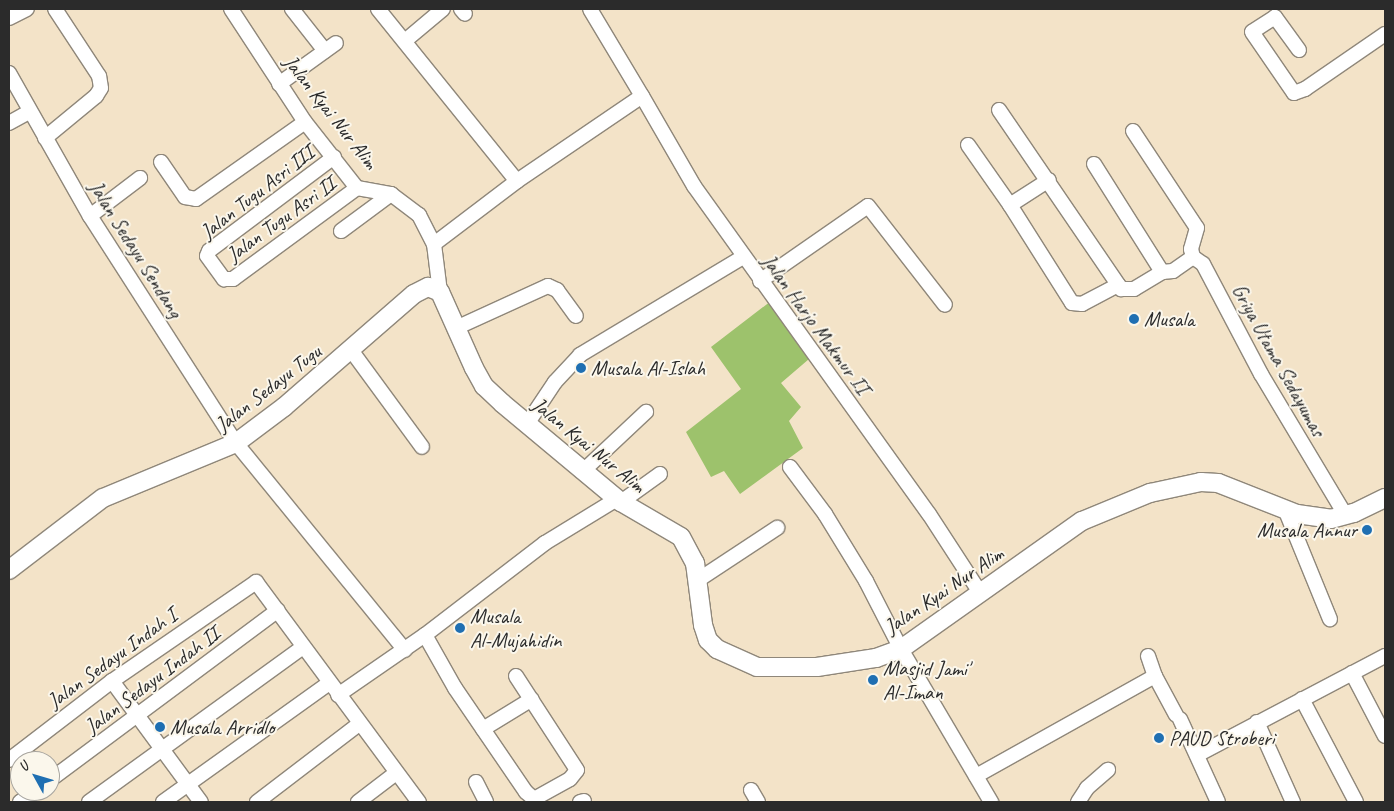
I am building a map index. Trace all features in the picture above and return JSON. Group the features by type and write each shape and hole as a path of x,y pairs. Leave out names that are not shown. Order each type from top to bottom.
{"street":[{"path":"9,18 27,9"},
{"path":"45,138 96,96 102,88 99,76 55,9"},
{"name":"Jalan Kyai Nur Alim","path":"231,9 305,122 357,188 391,194 419,215 434,244 440,292 484,386 582,472 619,501 681,537 689,547 698,580 703,625 708,640 724,652 757,667 817,667 876,658 901,649 1082,521 1150,493 1201,482 1218,483 1315,519 1346,516 1385,498"},
{"path":"279,84 330,47 292,9"},
{"path":"378,9 406,40 517,181"},
{"path":"406,40 443,9"},
{"path":"590,9 694,186 743,257"},
{"path":"1299,50 1275,17 1252,32 1294,93 1305,89 1385,34"},
{"name":"Jalan Sedayu Sendang","path":"9,73 29,112 90,216 236,443 405,650"},
{"path":"434,244 517,181 642,96"},
{"path":"999,110 1049,180 1118,285 1130,290 1162,272 1173,271 1193,257 1191,249 1197,228 1133,131"},
{"path":"9,123 29,112"},
{"path":"161,162 185,197 196,199 305,122"},
{"path":"968,145 1010,205 1072,303 1082,304 1118,285"},
{"name":"Jalan Tugu Asri III","path":"209,259 207,254 211,248 334,157"},
{"path":"1094,164 1162,272"},
{"path":"90,216 140,178"},
{"path":"1010,205 1049,180"},
{"name":"Jalan Tugu Asri II","path":"209,259 224,280 233,279 357,188"},
{"path":"341,231 391,194"},
{"path":"760,281 868,206 945,305"},
{"name":"Jalan Harjo Makmur II","path":"527,424 555,382 580,355 743,257 929,514 981,594"},
{"name":"Griya Utama Sedayumas","path":"1193,257 1202,264 1261,374 1346,516"},
{"path":"458,327 548,286 558,290 576,316"},
{"name":"Jalan Sedayu Tugu","path":"9,570 103,498 236,443 351,350 414,294 428,287 440,292"},
{"path":"351,350 422,447"},
{"path":"582,472 646,412"},
{"path":"790,466 825,514 901,649 991,802"},
{"path":"338,695 426,635 545,542 619,501 660,474"},
{"path":"1285,509 1330,619"},
{"path":"698,580 777,528"},
{"name":"Jalan Sedayu Indah I","path":"9,760 112,681 241,590 258,583 278,610"},
{"path":"278,610 302,648 419,802"},
{"name":"Jalan Sedayu Indah II","path":"60,773 278,610"},
{"path":"426,635 455,688 532,798 537,798 570,780 577,772 516,676"},
{"path":"89,802 302,648"},
{"path":"1148,656 1155,676 1178,717 1218,802"},
{"path":"1197,755 1385,656"},
{"path":"1352,674 1385,736"},
{"path":"976,776 1155,676"},
{"path":"112,681 201,802"},
{"path":"163,802 329,683"},
{"path":"483,728 532,699"},
{"path":"1302,699 1356,802"},
{"path":"1257,722 1293,802"},
{"path":"257,802 359,724"},
{"path":"1078,802 1080,795 1108,770"},
{"path":"363,801 396,773"},
{"path":"476,782 486,802"}],"green space":[{"path":"771,301 809,359 781,383 801,407 789,421 803,448 740,494 724,471 711,477 686,432 741,389 711,347"}],"place":[{"name":"Musala","path":"1134,319"},
{"name":"Musala Al-Islah","path":"581,368"},
{"name":"Musala Annur","path":"1367,530"},
{"name":"Musala Al-Mujahidin","path":"460,628"},
{"name":"Masjid Jami' Al-Iman","path":"873,680"},
{"name":"Musala Arridlo","path":"160,727"},
{"name":"PAUD Stroberi","path":"1159,738"}]}
